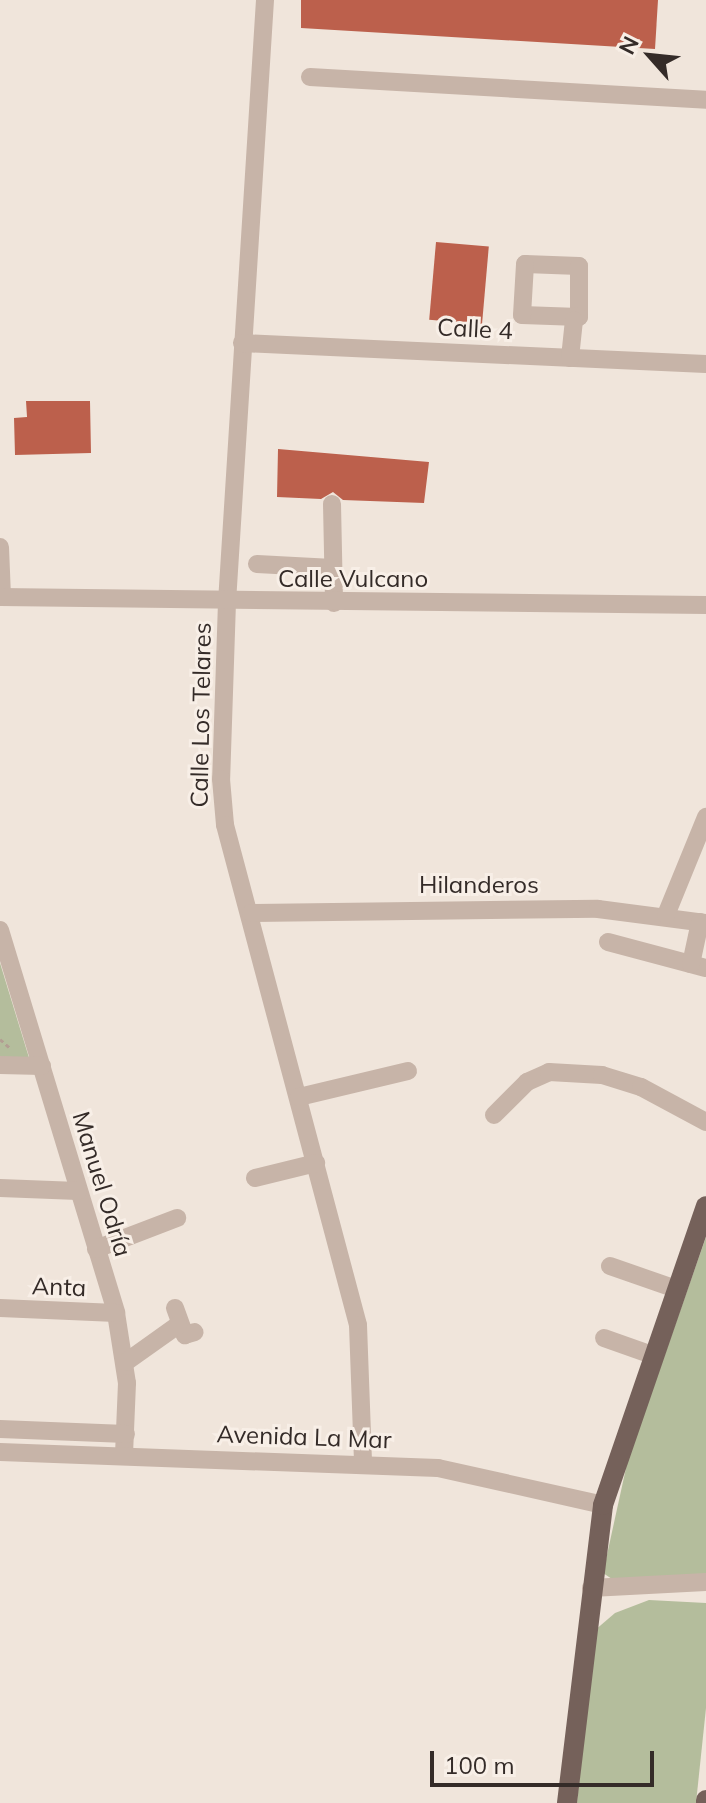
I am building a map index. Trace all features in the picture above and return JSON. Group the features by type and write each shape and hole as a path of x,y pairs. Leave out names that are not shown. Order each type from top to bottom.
{"main road":[{"path":"567,1803 603,1505 652,1355 706,1206"}],"street":[{"name":"Calle Los Telares","path":"265,0 227,602 221,779 225,825 251,913 358,1325 363,1461"},
{"path":"310,77 706,100"},
{"path":"570,358 574,320"},
{"name":"Calle 4","path":"242,343 706,364"},
{"path":"332,504 334,603"},
{"path":"0,547 1,597"},
{"path":"257,564 333,568"},
{"name":"Calle Vulcano","path":"1,597 227,602 706,605"},
{"path":"666,915 706,817"},
{"name":"Hilanderos","path":"251,913 495,908 666,915 703,922"},
{"path":"608,942 698,966 703,922"},
{"name":"Manuel Odría","path":"0,930 116,1313 126,1362 124,1456"},
{"path":"0,1065 42,1066"},
{"path":"299,1097 408,1071"},
{"path":"494,1115 527,1082 549,1072 602,1075 641,1087 706,1122"},
{"path":"255,1178 316,1163"},
{"path":"0,1188 78,1191"},
{"path":"96,1249 177,1218"},
{"path":"610,1266 676,1289"},
{"name":"Anta","path":"0,1308 116,1313"},
{"path":"126,1362 183,1322"},
{"path":"604,1338 652,1355"},
{"path":"0,1429 126,1434"},
{"name":"Avenida La Mar","path":"0,1452 363,1461 461,1470 603,1505"},
{"path":"591,1588 706,1582"}],"path":[{"path":"0,1039 16,1053"}],"green space":[{"path":"0,963 30,1061 0,1060"},
{"path":"706,1237 706,1579 618,1583 603,1573 628,1459"},
{"path":"649,1600 706,1603 706,1708 696,1803 577,1803 594,1631 615,1613"}],"building":[{"path":"301,0 658,0 655,49 301,28"},
{"path":"436,242 489,247 482,324 429,320"},
{"path":"26,401 90,401 91,453 15,455 14,418 27,417"},
{"path":"278,449 429,462 424,503 343,500 333,492 321,499 277,497"}]}
